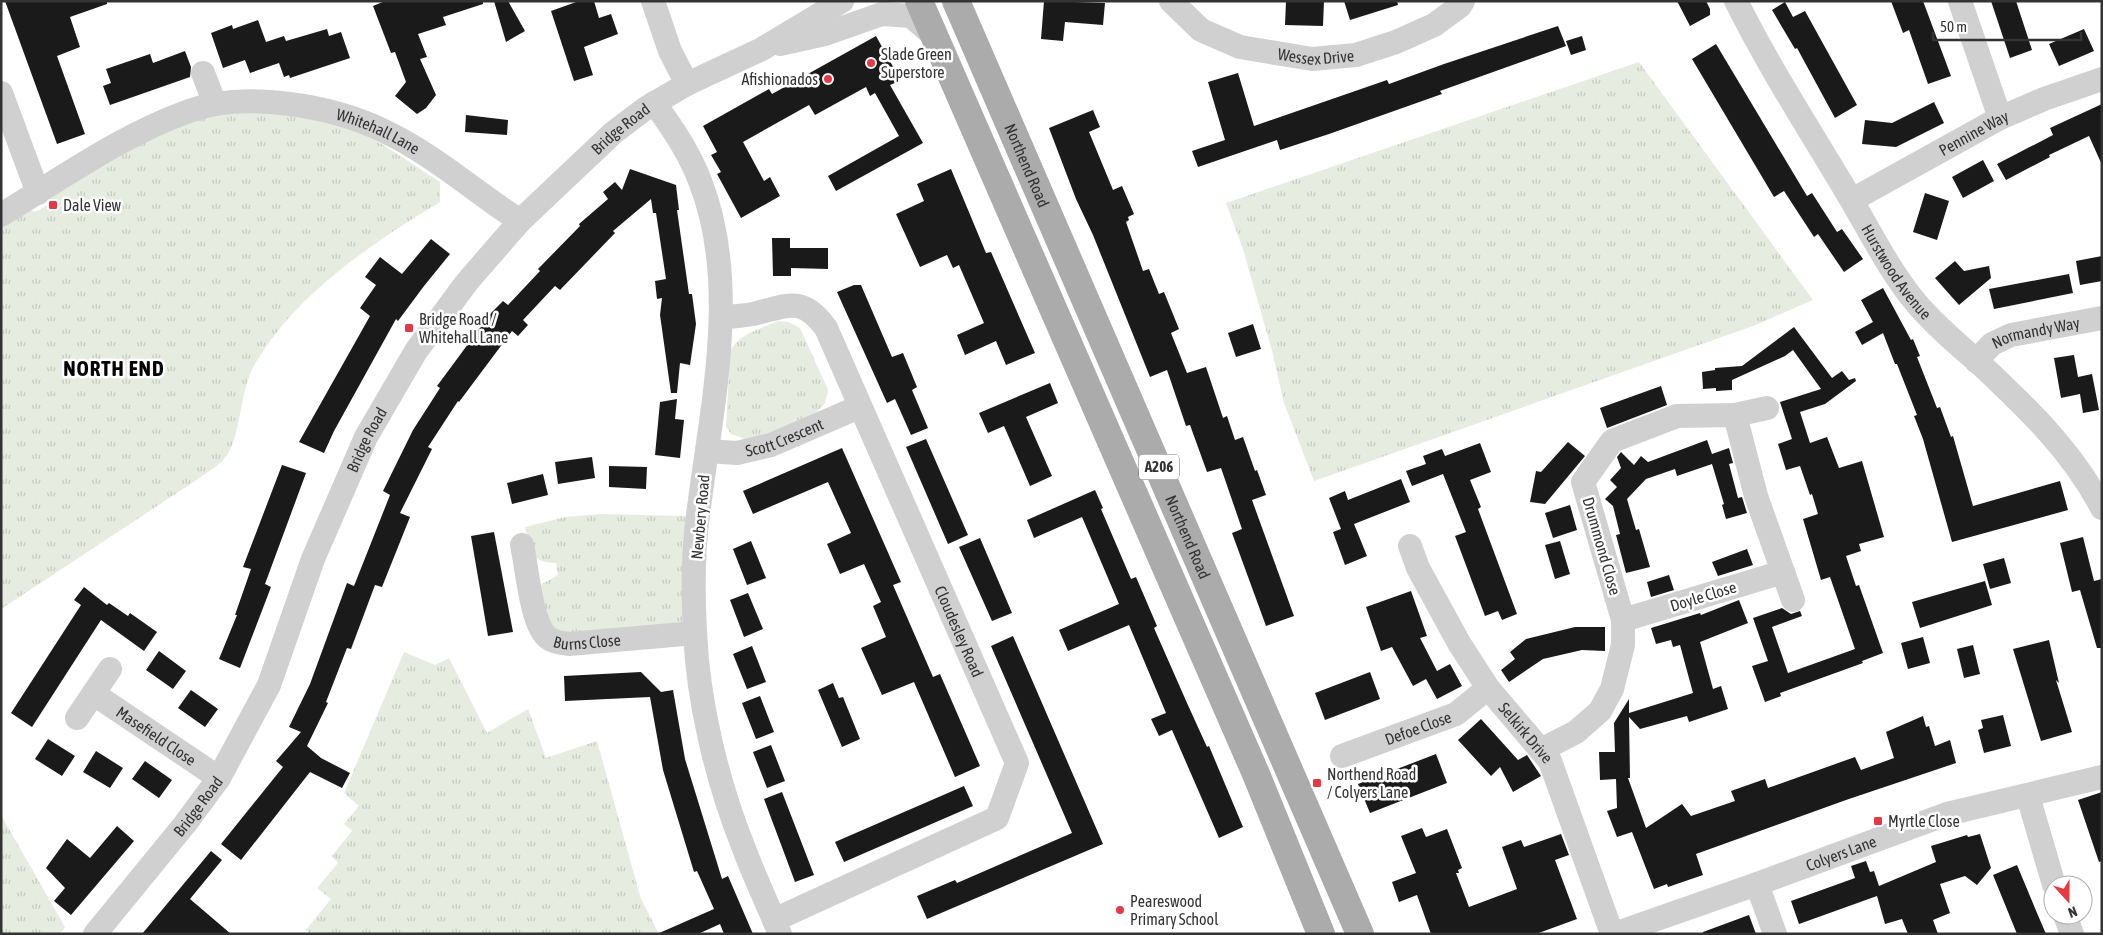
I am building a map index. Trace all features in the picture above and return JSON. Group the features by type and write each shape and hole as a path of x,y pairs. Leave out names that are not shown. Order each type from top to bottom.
{"main road":[{"name":"Northend Road","path":"919,1 1252,765 1320,934"},
{"name":"Northend Road","path":"956,1 1360,934"}],"street":[{"path":"653,1 670,51 687,84"},
{"name":"Bridge Road","path":"96,934 185,824 219,778 268,686 313,559 366,436 416,351 467,282 520,221 613,133 654,104 687,84 762,48 842,1"},
{"name":"Wessex Drive","path":"1171,1 1201,30 1240,47 1312,59 1356,55 1396,42 1434,25 1460,6 1463,1"},
{"name":"Hurstwood Avenue","path":"1736,1 1801,116 1891,266 1916,302 1946,335 2037,419 2084,477 2102,508"},
{"path":"1960,1 2000,118"},
{"name":"Bridge Road","path":"762,48 825,34 882,14 911,16 934,36"},
{"path":"203,73 215,104"},
{"name":"Pennine Way","path":"1852,200 2000,118 2044,99 2102,79"},
{"path":"1,93 38,193"},
{"name":"Whitehall Lane","path":"1,215 117,143 190,110 224,103 282,103 320,109 355,119 386,132 436,162 520,221"},
{"name":"Newbery Road","path":"654,104 681,140 700,181 712,216 720,275 722,318 707,451 697,518 695,633 704,708 718,768 742,845 777,927"},
{"name":"Cloudesley Road","path":"722,318 752,314 784,306 803,307 816,314 826,328 859,407 1017,763 996,818 777,927"},
{"name":"Normandy Way","path":"1976,361 1992,344 2011,335 2102,318"},
{"name":"Scott Crescent","path":"707,451 737,452 771,445 859,407"},
{"name":"Drummond Close","path":"1541,750 1576,732 1600,711 1612,689 1623,644 1623,620 1583,482 1612,441 1677,416 1735,414 1767,408"},
{"path":"1735,414 1756,496 1793,600"},
{"name":"Burns Close","path":"522,544 536,617 540,629 548,638 556,642 569,644 695,633"},
{"name":"Selkirk Drive","path":"1410,546 1418,568 1459,644 1488,688 1550,761 1613,934"},
{"name":"Doyle Close","path":"1623,620 1783,572"},
{"path":"78,718 110,669"},
{"name":"Defoe Close","path":"1342,756 1456,714 1488,688"},
{"name":"Masefield Close","path":"94,694 219,778"},
{"name":"Colyers Lane","path":"1613,934 1757,884 1946,814 2102,777"},
{"path":"2028,796 2051,875"},
{"path":"1757,884 1775,934"}],"green space":[{"path":"1639,62 1813,300 1753,326 1314,481 1284,403 1272,351 1243,249 1226,203"},
{"path":"283,112 347,126 382,144 440,182 440,202 388,235 337,272 292,315 255,364 246,386 232,446 221,462 1,609 1,226 30,210 36,212 47,205 47,199 175,122 202,113"},
{"path":"778,321 789,322 800,328 828,390 825,403 816,413 761,438 745,439 731,434 726,427 730,353 733,346 743,337"},
{"path":"601,514 686,516 683,622 679,626 572,637 550,631 540,588 542,584 558,575 556,563 547,562 536,557 530,548 525,527 565,517"},
{"path":"404,652 435,665 449,658 487,733 528,709 546,758 597,741 641,899 659,934 310,934 306,930 331,899 317,888 338,863 332,856 352,831 344,824 359,806 344,793"},
{"path":"1,815 65,927 60,934 1,934"}],"building":[{"path":"5,1 107,1 107,4 70,17 80,47 57,56 85,134 57,144"},
{"path":"385,1 483,1 483,4 443,17 446,25 418,34 427,57 420,59 436,95 426,108 417,114 395,96 406,82 395,52 391,53 373,6"},
{"path":"494,1 508,1 525,31 506,42"},
{"path":"579,1 594,1 599,18 611,14 618,34 584,47 593,75 574,81 551,11"},
{"path":"1044,1 1105,3 1103,25 1065,22 1063,41 1041,39"},
{"path":"1286,1 1324,1 1323,26 1285,25"},
{"path":"1344,1 1397,1 1398,5 1350,20"},
{"path":"1677,1 1706,1 1710,9 1710,15 1690,26"},
{"path":"1891,1 1923,1 1951,76 1928,84 1909,30 1903,33"},
{"path":"1991,1 2016,1 2032,50 2010,58"},
{"path":"1785,2 1793,17 1805,11 1857,105 1835,118 1797,48 1795,49 1772,10"},
{"path":"258,20 266,42 284,36 286,41 327,29 329,36 341,32 350,58 290,78 289,75 284,77 279,63 250,73 245,60 223,68 211,33 232,25 233,29"},
{"path":"1558,26 1566,46 1440,91 1442,94 1329,134 1280,150 1277,140 1198,167 1192,151 1225,140 1208,82 1238,73 1254,126 1387,80 1389,84"},
{"path":"2084,29 2094,51 2059,66 2049,44"},
{"path":"876,36 896,72 893,74 897,82 890,85 923,143 836,191 828,176 899,136 875,93 870,96 866,87 815,115 809,105 743,142 764,181 770,177 780,196 741,218 717,174 721,172 711,155 717,152 703,126 769,89 772,94"},
{"path":"1582,36 1586,50 1571,55 1566,41"},
{"path":"1716,44 1807,196 1812,193 1837,232 1842,229 1863,259 1844,272 1818,234 1814,237 1784,191 1774,197 1692,59"},
{"path":"185,51 191,67 190,77 110,105 103,86 111,83 106,69 150,54 153,63"},
{"path":"1934,102 1944,123 1896,147 1862,144 1865,120 1892,123"},
{"path":"2102,104 2102,165 2089,136 2049,155 2050,157 2006,180 1997,164 2053,135 2050,128"},
{"path":"1093,110 1100,127 1089,132 1113,190 1122,186 1134,214 1128,217 1129,220 1126,222 1143,271 1149,269 1159,294 1164,292 1179,329 1171,333 1187,373 1206,367 1223,418 1227,416 1235,440 1243,437 1255,471 1257,470 1266,495 1252,500 1294,616 1266,626 1232,533 1242,529 1221,468 1207,472 1190,425 1186,426 1167,370 1150,377 1093,235 1076,199 1049,128"},
{"path":"466,115 508,120 507,135 465,132"},
{"path":"1983,160 1994,181 1963,198 1952,177"},
{"path":"630,169 676,185 679,210 677,210 689,294 692,294 696,324 690,365 680,363 677,393 671,393 660,315 662,298 657,299 655,281 666,279 656,213 653,213 651,199 613,231 615,233 560,290 555,286 523,320 528,325 518,336 512,331 458,401 428,447 432,449 400,513 410,517 382,587 375,585 351,649 347,648 326,702 328,703 307,746 321,758 350,773 342,788 310,772 241,860 221,844 283,767 276,761 301,732 289,727 310,684 347,583 354,586 390,495 383,491 413,430 440,388 437,386 491,313 503,301 508,305 540,271 538,269 580,226 579,224 608,199 603,192 615,182 622,190"},
{"path":"951,169 986,253 991,252 1035,353 1006,365 996,341 965,355 957,335 984,323 959,265 953,268 947,255 920,267 896,214 924,201 917,184"},
{"path":"1925,193 1949,201 1937,240 1913,232"},
{"path":"772,238 790,238 790,248 828,248 828,269 791,268 791,276 773,276"},
{"path":"431,239 450,254 398,321 396,319 334,431 324,453 299,442 370,316 360,308 376,285 365,277 380,257 402,274"},
{"path":"2102,256 2102,281 2080,285 2076,261"},
{"path":"1955,261 1964,271 1989,266 1991,278 1959,305 1935,278"},
{"path":"2069,274 2073,293 1994,309 1989,289"},
{"path":"854,285 861,285 892,357 903,353 917,387 912,390 928,428 911,435 895,399 887,403 837,292"},
{"path":"1883,288 1911,340 1913,339 1920,356 1917,357 1937,408 1940,407 1951,437 1953,436 1973,506 2060,481 2068,510 1952,542 1923,439 1914,416 1917,415 1883,333 1862,345 1855,332 1873,322 1861,300"},
{"path":"1253,324 1261,349 1236,357 1228,333"},
{"path":"1794,327 1832,378 1842,371 1849,380 1855,378 1856,381 1825,404 1800,412 1810,443 1827,437 1839,468 1862,461 1884,537 1859,544 1861,551 1846,556 1856,586 1859,585 1883,653 1862,661 1863,663 1780,693 1781,696 1765,702 1752,666 1768,661 1753,618 1782,608 1791,614 1800,611 1802,616 1772,627 1788,673 1855,649 1830,577 1821,580 1803,519 1818,514 1812,494 1810,495 1800,466 1786,470 1778,444 1792,439 1780,402 1821,389 1793,350 1785,356 1732,380 1732,390 1716,391 1716,388 1703,389 1702,372 1715,370 1715,368 1742,366"},
{"path":"2074,355 2078,377 2092,374 2099,410 2083,413 2080,394 2061,398 2054,358"},
{"path":"1050,383 1058,403 1026,417 1052,476 1030,486 1004,426 988,433 979,413"},
{"path":"1661,386 1667,405 1607,428 1600,408"},
{"path":"677,399 675,419 684,420 680,458 655,455 660,402"},
{"path":"926,439 968,535 948,544 906,447"},
{"path":"1707,440 1712,454 1729,448 1733,463 1729,464 1738,498 1742,497 1747,513 1726,519 1722,505 1724,504 1712,464 1677,476 1675,469 1646,479 1627,499 1636,530 1639,529 1650,567 1626,573 1616,535 1620,534 1613,506 1605,499 1617,487 1610,480 1621,468 1617,457 1621,452 1634,465 1641,456 1648,462"},
{"path":"1568,442 1585,456 1545,504 1530,502 1536,471 1541,472"},
{"path":"1480,443 1491,472 1470,480 1481,507 1478,509 1517,614 1502,620 1498,611 1485,616 1455,536 1466,532 1443,474 1412,486 1406,471 1426,464 1423,456 1442,449 1445,456"},
{"path":"842,448 901,582 893,585 933,677 940,674 980,766 955,777 914,682 882,695 861,648 886,637 873,606 881,602 864,564 840,574 827,544 851,533 828,482 753,514 743,491"},
{"path":"592,457 595,478 558,484 555,462"},
{"path":"282,465 306,473 265,584 271,587 240,668 219,659 237,615 235,615 251,569 243,567"},
{"path":"609,466 647,467 646,489 609,487"},
{"path":"543,474 548,495 512,504 507,483"},
{"path":"1401,479 1410,502 1354,524 1367,556 1345,565 1333,532 1341,529 1329,498 1345,491 1348,500"},
{"path":"1095,490 1103,508 1101,509 1131,579 1136,577 1157,626 1154,628 1207,747 1209,746 1243,827 1219,838 1172,730 1159,736 1151,719 1166,713 1129,625 1068,651 1059,630 1119,604 1082,517 1034,538 1027,520"},
{"path":"1570,505 1577,530 1553,538 1545,513"},
{"path":"494,532 513,632 488,636 471,536"},
{"path":"2083,537 2094,581 2102,579 2102,648 2097,648 2080,590 2072,592 2060,543"},
{"path":"980,538 1012,613 992,621 959,547"},
{"path":"751,541 766,578 747,585 733,549"},
{"path":"1560,541 1570,574 1555,579 1545,545"},
{"path":"1747,549 1753,565 1718,576 1712,562"},
{"path":"2004,558 2011,583 1990,589 1983,564"},
{"path":"1669,575 1674,590 1651,597 1647,582"},
{"path":"1985,581 1992,605 1920,628 1912,602"},
{"path":"84,587 107,605 109,603 128,616 130,613 157,632 144,651 101,620 32,727 11,713 81,605 74,600"},
{"path":"1411,591 1427,636 1420,638 1437,671 1450,664 1462,686 1437,699 1426,679 1413,686 1392,647 1381,651 1366,607"},
{"path":"748,593 763,629 744,637 730,600"},
{"path":"1739,600 1748,623 1700,642 1713,689 1721,686 1728,709 1689,722 1687,716 1640,729 1629,717 1630,778 1628,778 1646,828 1682,804 1691,816 1735,801 1731,791 1765,779 1768,788 1855,757 1861,770 1894,758 1886,732 1923,716 1926,727 1929,726 1935,746 1950,740 1956,763 1696,854 1703,875 1668,887 1667,884 1654,889 1632,832 1617,837 1607,811 1617,808 1616,779 1600,780 1599,752 1615,752 1614,723 1629,699 1629,713 1693,693 1680,645 1673,647 1671,640 1656,644 1651,628 1700,613 1701,615"},
{"path":"1575,627 1605,627 1605,651 1582,650 1543,659 1509,682 1501,670 1515,659 1510,652 1526,639"},
{"path":"1013,636 1103,844 927,919 917,896 955,880 957,883 1072,833 991,646"},
{"path":"1923,637 1930,663 1908,669 1901,643"},
{"path":"2049,640 2059,683 2056,680 2072,732 2041,741 2013,649"},
{"path":"1973,645 1980,674 1964,678 1957,649"},
{"path":"752,646 766,682 747,689 733,654"},
{"path":"159,651 186,671 173,689 146,670"},
{"path":"641,672 661,692 673,690 685,759 722,879 728,876 753,934 724,934 720,924 698,934 657,934 714,909 697,871 694,872 663,770 650,697 565,701 564,676"},
{"path":"1370,672 1380,699 1325,720 1315,693"},
{"path":"833,683 839,698 843,697 860,739 842,747 818,690"},
{"path":"191,690 218,709 205,727 178,708"},
{"path":"760,696 774,732 756,739 742,703"},
{"path":"2003,715 2011,746 1984,753 1978,730 1983,728 1981,720"},
{"path":"1481,719 1518,760 1527,755 1541,776 1513,792 1500,767 1491,776 1458,740"},
{"path":"48,739 75,756 62,776 35,759"},
{"path":"771,745 785,781 767,788 753,752"},
{"path":"96,751 123,768 110,788 83,772"},
{"path":"1436,754 1447,783 1370,813 1358,784"},
{"path":"145,761 172,780 159,798 132,779"},
{"path":"964,786 973,806 844,862 835,842"},
{"path":"782,792 814,875 795,882 764,799"},
{"path":"2102,792 2102,861 2099,862 2078,800"},
{"path":"117,826 134,841 71,915 54,901 65,888 46,868 67,839 90,858"},
{"path":"1422,828 1426,837 1447,829 1462,868 1458,870 1459,873 1456,873 1469,907 1517,889 1502,847 1521,840 1524,847 1561,834 1569,855 1555,860 1577,919 1536,934 1431,934 1417,895 1399,902 1392,882 1416,873 1401,836"},
{"path":"1980,834 1991,868 1977,885 1965,876 1940,884 1950,913 1933,920 1938,934 1908,934 1902,919 1885,924 1877,896 1799,924 1791,901 1855,878 1851,866 1866,861 1870,872 1874,871 1879,886 1936,862 1931,846 1967,835 1968,837"},
{"path":"211,851 222,860 190,899 231,934 142,934"},
{"path":"2017,865 2046,934 2017,934 1993,875"},
{"path":"1749,915 1756,934 1703,934 1703,932"}],"place":[{"name":"Slade Green Superstore","path":"871,63"},
{"name":"Afishionados","path":"828,79"},
{"name":"Dale View","path":"53,205"},
{"name":"Bridge Road / Whitehall Lane","path":"409,328"},
{"name":"Northend Road / Colyers Lane","path":"1317,783"},
{"name":"Myrtle Close","path":"1878,821"},
{"name":"Peareswood Primary School","path":"1120,910"}],"district":[{"name":"NORTH END","path":"114,369"}]}
